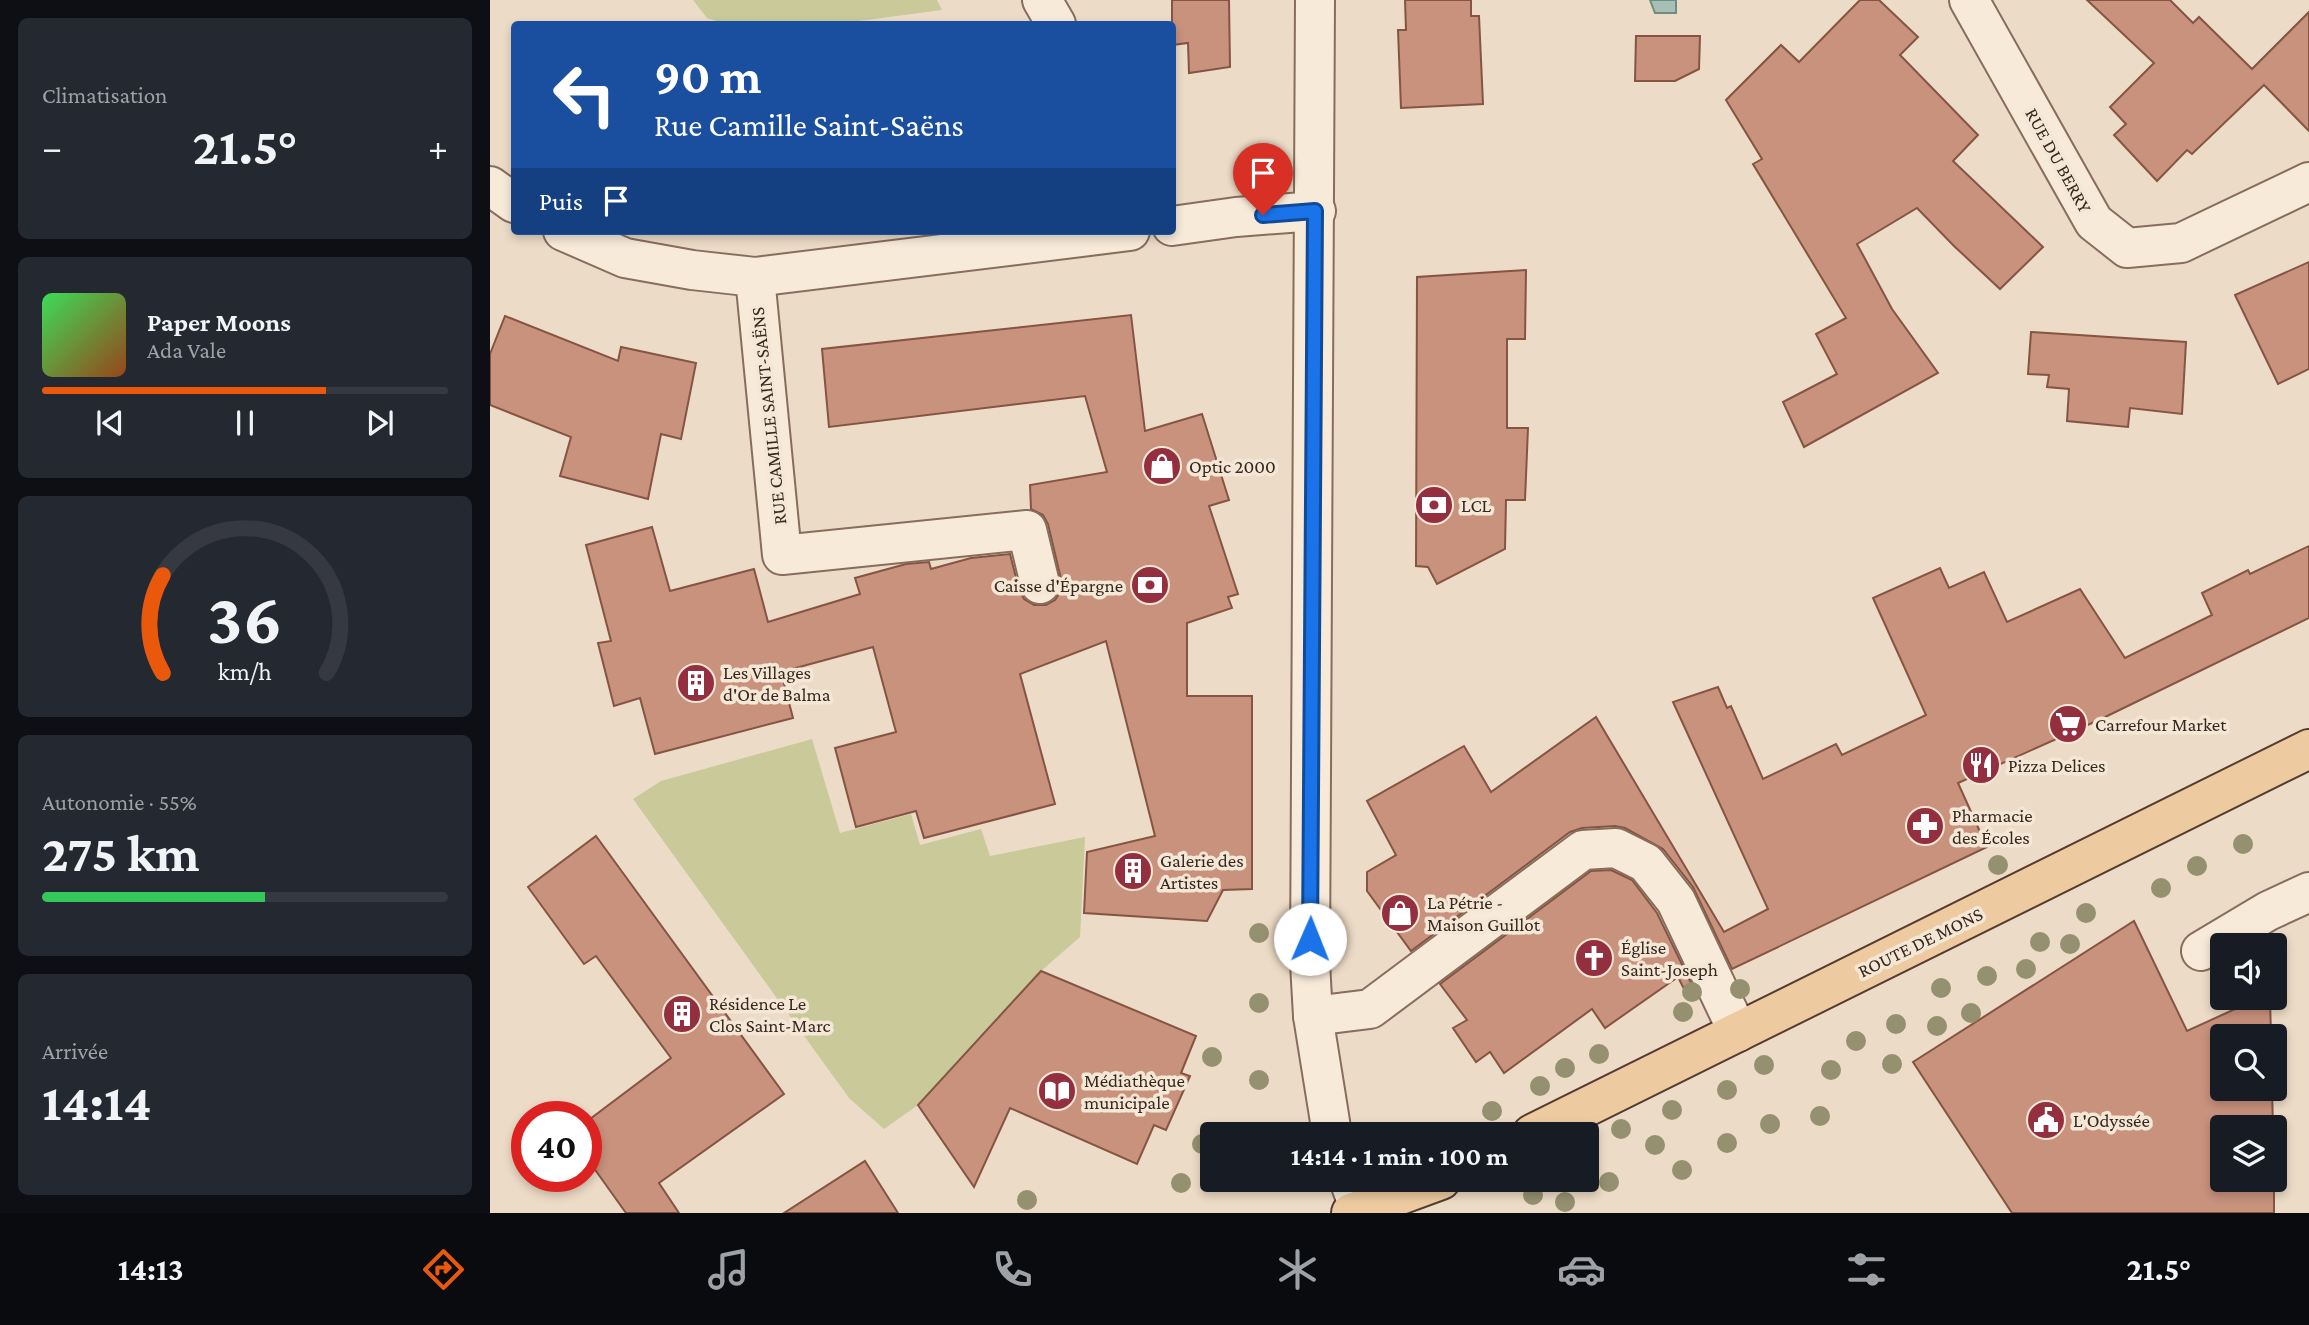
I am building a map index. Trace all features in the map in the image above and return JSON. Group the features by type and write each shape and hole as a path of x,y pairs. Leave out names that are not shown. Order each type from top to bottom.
{"main road":[{"name":"ROUTE DE MONS","path":"1556,1122 2309,750"},
{"path":"1355,1204 1398,1192"}],"street":[{"path":"1042,0 1054,21"},
{"path":"1315,0 1310,963 1314,1016 1330,1122"},
{"name":"RUE DU BERRY","path":"1969,0 2094,222 2127,248 2181,243 2309,181"},
{"path":"490,186 511,201"},
{"path":"1176,225 1315,211"},
{"path":"572,235 625,258 692,271 755,277 1097,235"},
{"name":"RUE CAMILLE SAINT-SAËNS","path":"755,277 782,555 1027,530 1040,584"},
{"path":"1314,1016 1370,1009 1583,850 1616,848 1646,863 1676,901 1738,1032"},
{"path":"2201,951 2268,911 2309,892"}],"green space":[{"path":"693,0 937,0 942,10 859,21 716,21 707,18"},
{"path":"812,739 840,833 911,814 920,845 981,829 990,856 1085,837 1080,937 1041,971 918,1105 884,1129 849,1098 633,799 661,781"}],"shaded area":[{"path":"1650,0 1676,0 1676,13 1655,13"}],"building":[{"path":"1172,0 1229,0 1230,67 1189,73 1188,43 1176,44 1176,21 1172,21"},
{"path":"1405,0 1471,0 1471,16 1479,16 1483,104 1401,108 1398,30 1406,30"},
{"path":"1860,0 1879,0 1918,37 1900,55 1978,135 1953,161 2043,247 2000,289 1917,208 1857,244 1892,309 1938,373 1804,447 1783,402 1837,374 1816,334 1846,318 1753,164 1762,159 1726,100 1781,45 1799,62"},
{"path":"2087,0 2170,0 2193,23 2199,17 2252,69 2309,12 2309,131 2264,85 2192,154 2187,150 2157,181 2114,135 2126,124 2110,107 2154,63"},
{"path":"1636,36 1700,36 1699,69 1675,81 1635,81"},
{"path":"2309,262 2309,369 2278,384 2235,295"},
{"path":"1526,270 1525,339 1507,339 1507,428 1528,428 1525,500 1506,500 1505,549 1437,584 1428,567 1416,566 1417,277"},
{"path":"1131,315 1145,431 1202,414 1229,500 1209,506 1238,594 1228,597 1232,608 1187,623 1187,696 1252,696 1252,889 1223,890 1207,921 1084,913 1087,852 1155,836 1106,641 1020,674 1055,804 924,838 916,811 856,827 835,748 896,732 873,647 781,672 793,718 655,754 640,698 614,706 598,643 611,641 586,545 652,527 670,591 754,569 768,622 860,594 855,578 906,564 929,562 931,569 971,558 1010,554 1024,599 1034,605 1046,605 1055,600 1061,591 1061,579 1048,524 1043,515 1031,509 1030,485 1107,472 1085,396 829,427 822,349"},
{"path":"505,316 618,361 621,347 696,363 681,439 661,434 648,499 560,476 571,437 490,405 490,354"},
{"path":"2031,332 2186,342 2182,414 2130,408 2128,427 2067,421 2069,389 2047,387 2049,375 2028,374"},
{"path":"2309,546 2309,618 2101,719 1958,783 1987,847 1732,969 1693,887 1663,849 1625,828 1582,828 1570,832 1411,951 1367,891 1367,872 1396,855 1367,801 1464,746 1491,792 1596,717 1724,932 1768,909 1673,702 1718,687 1727,708 1731,706 1763,779 1836,744 1842,755 1926,715 1873,598 1940,568 1949,588 1984,572 2007,622 2080,589 2125,658 2212,615 2202,593 2248,570 2250,574"},
{"name":"Résidence Le Clos Saint-Marc","path":"596,836 784,1094 659,1183 679,1213 626,1213 602,1179 602,1110 671,1058 596,956 584,964 528,887"},
{"name":"Église Saint-Joseph","path":"1611,870 1632,880 1657,913 1693,987 1685,991 1678,977 1605,1028 1592,1009 1504,1073 1490,1052 1476,1062 1453,1028 1467,1020 1440,984 1591,871"},
{"path":"2134,921 2187,1031 2233,1010 2270,1010 2271,1024 2210,1024 2210,1101 2272,1101 2273,1115 2210,1115 2210,1192 2274,1192 2274,1213 2012,1213 1913,1062"},
{"name":"Médiathèque municipale","path":"1041,971 1196,1036 1181,1073 1190,1076 1166,1130 1154,1125 1137,1164 1010,1108 974,1187 918,1105"},
{"path":"865,1161 898,1213 784,1213"}],"place":[{"name":"Optic 2000","path":"1162,466"},
{"name":"LCL","path":"1434,505"},
{"name":"Caisse d'Épargne","path":"1150,585"},
{"name":"Les Villages d'Or de Balma","path":"696,683"},
{"name":"Carrefour Market","path":"2068,724"},
{"name":"Pizza Delices","path":"1981,765"},
{"name":"Pharmacie des Écoles","path":"1925,826"},
{"name":"Galerie des Artistes","path":"1133,871"},
{"name":"La Pétrie - Maison Guillot","path":"1400,913"},
{"name":"Église Saint-Joseph","path":"1594,958"},
{"name":"Résidence Le Clos Saint-Marc","path":"682,1014"},
{"name":"Médiathèque municipale","path":"1057,1091"},
{"name":"L'Odyssée","path":"2046,1120"}],"route":[{"path":"1263,215 1315,211 1310,939"}]}
